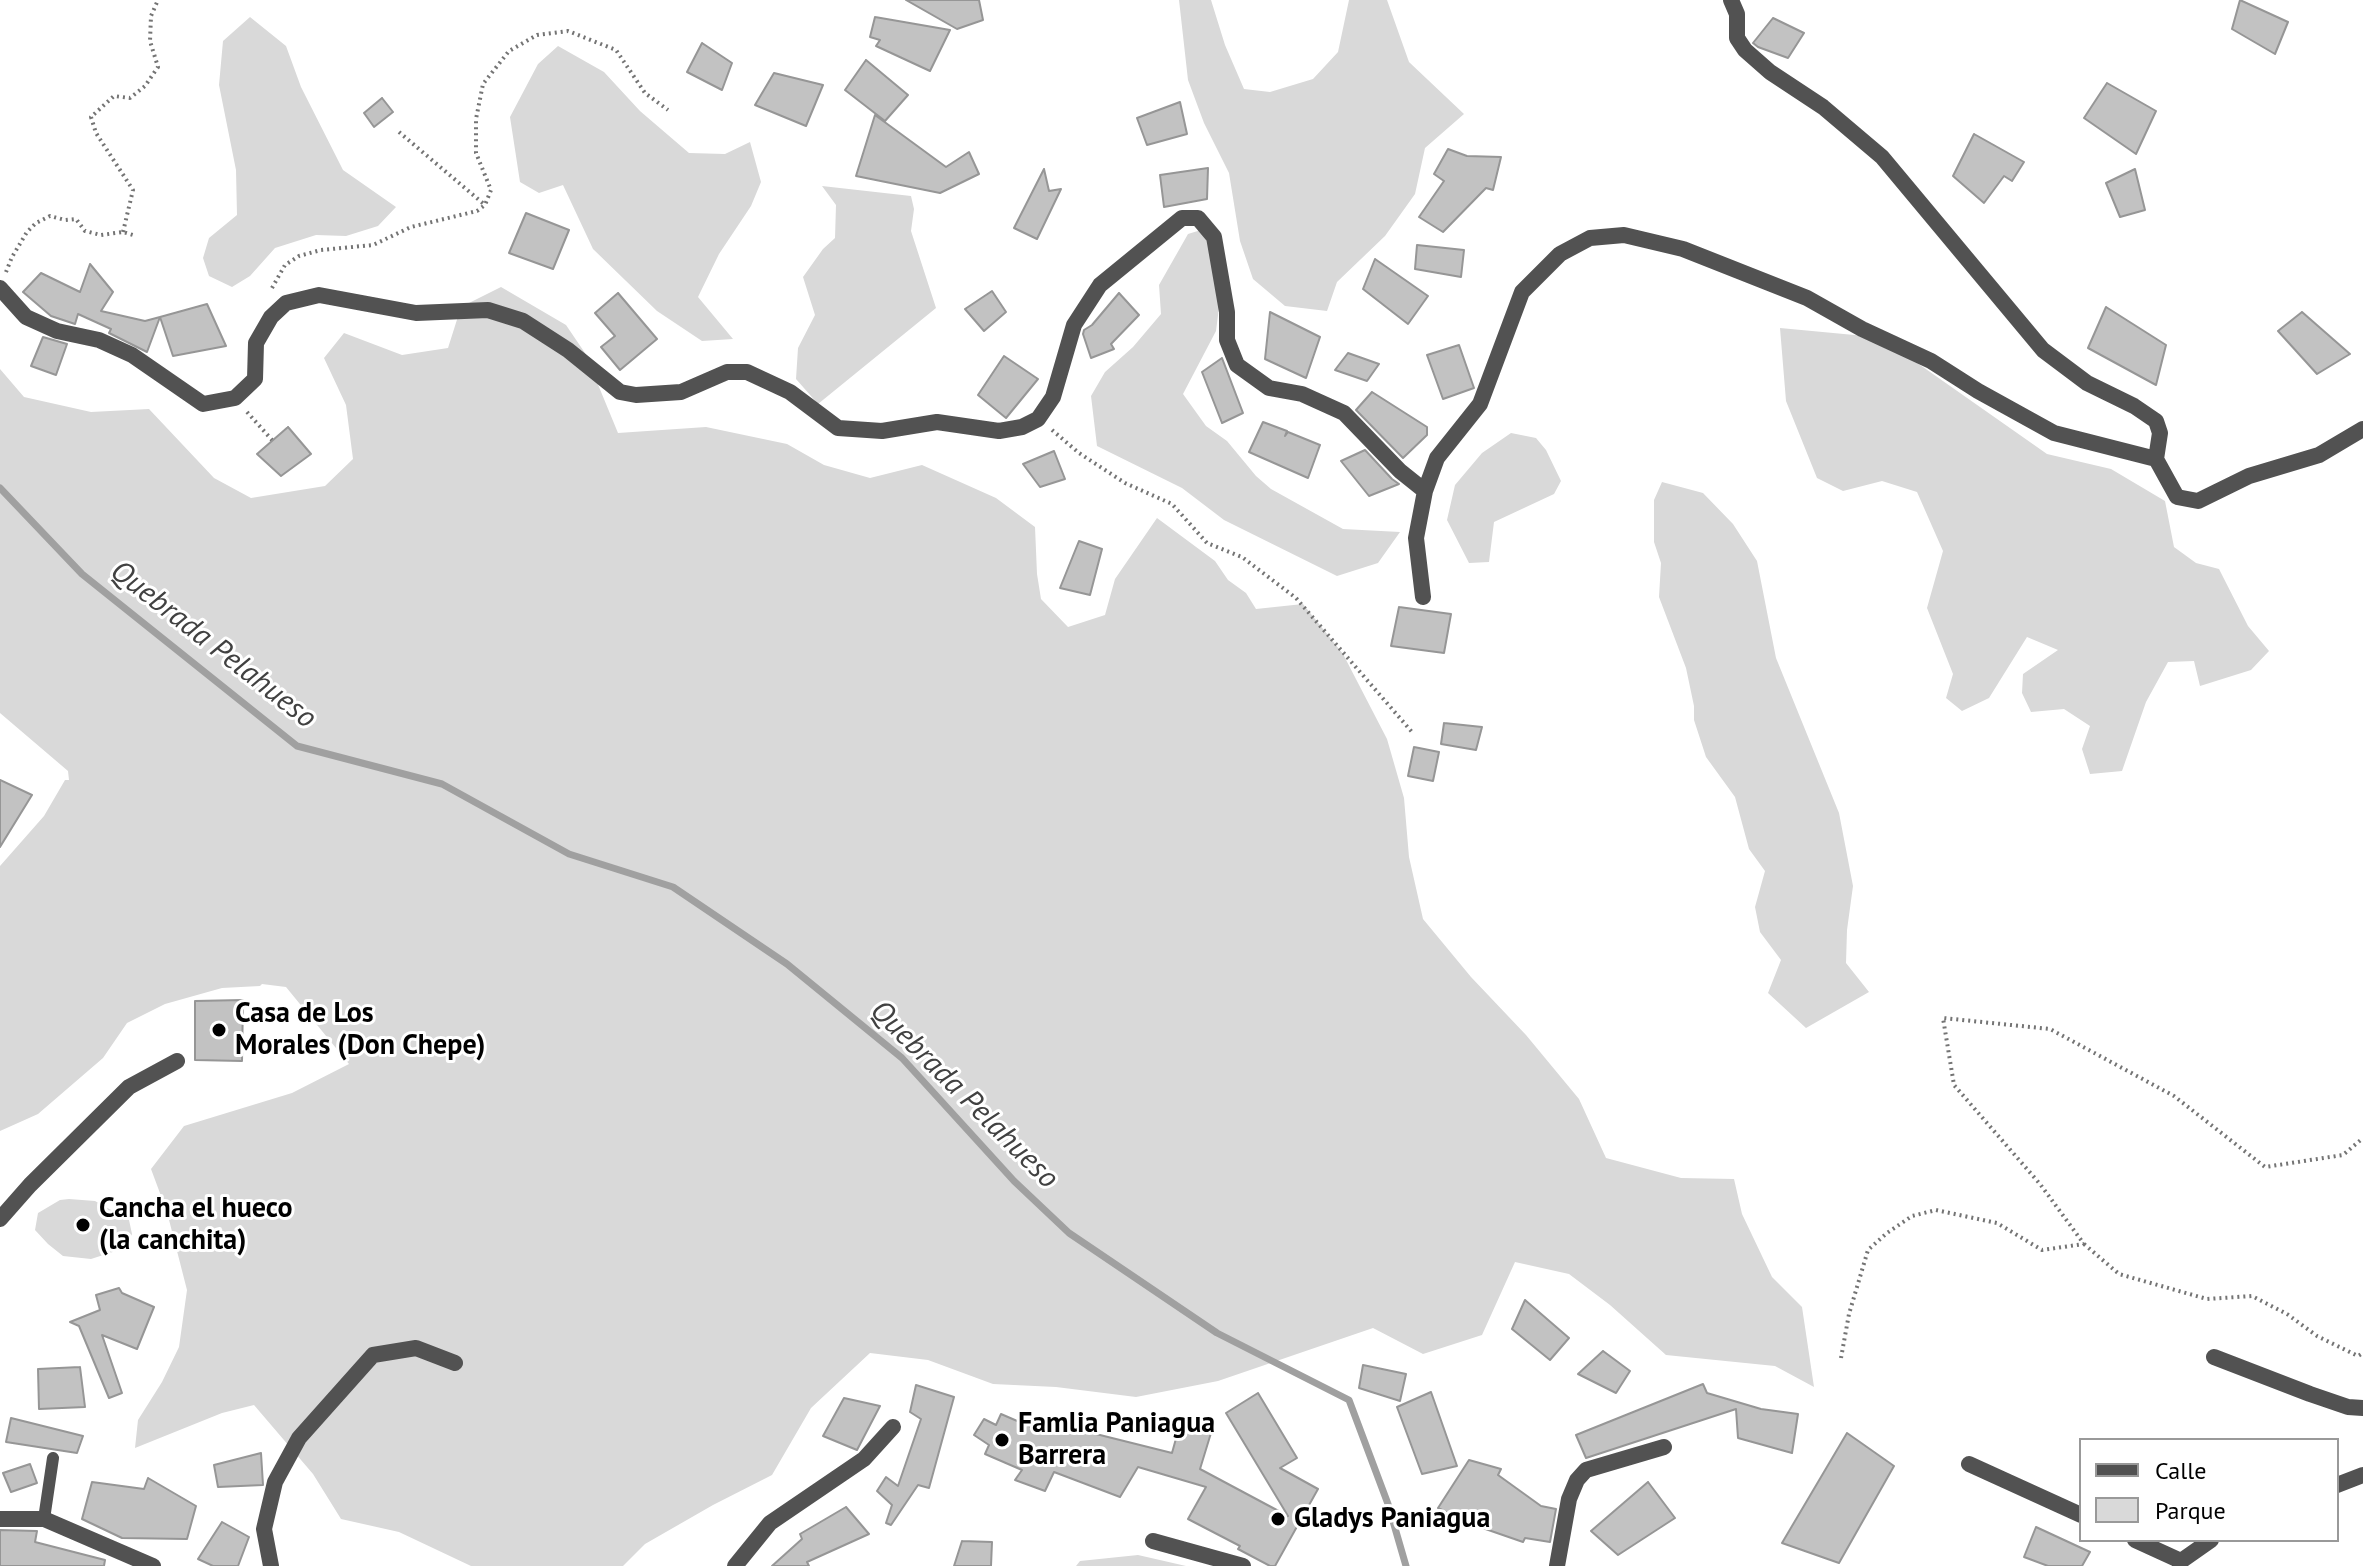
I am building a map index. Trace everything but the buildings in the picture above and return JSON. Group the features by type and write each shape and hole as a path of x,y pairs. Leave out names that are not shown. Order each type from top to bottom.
{"street":[{"path":"1731,0 1737,14 1737,38 1745,50 1770,72 1823,107 1882,157 2043,350 2087,383 2134,406 2156,421 2160,433 2156,459 2177,497 2198,501 2249,476 2319,455 2363,429"},
{"path":"0,289 26,317 57,331 99,340 132,355 203,404 235,398 255,379 256,343 271,317 286,303 319,295 416,313 488,310 523,321 543,332 620,392 636,395 681,392 727,372 747,372 790,392 838,428 882,431 937,422 999,431 1022,427 1038,419 1053,397 1074,325 1100,285 1182,218 1198,218 1214,237 1227,312 1227,340 1237,365 1269,388 1302,394 1344,413 1400,471 1425,491"},
{"path":"1423,597 1416,538 1425,491 1437,458 1480,404 1522,292 1560,254 1590,238 1624,235 1683,249 1807,298 1862,329 1931,361 2054,433 2156,459"},
{"path":"0,1219 129,1087 177,1061"},
{"path":"271,1566 264,1529 275,1482 299,1438 373,1355 416,1348 455,1363"},
{"path":"2214,1357 2310,1394 2348,1407 2363,1408"},
{"path":"735,1566 770,1523 864,1459 893,1427"},
{"path":"1557,1566 1569,1499 1577,1480 1586,1470 1664,1447"},
{"path":"1969,1464 2079,1514"},
{"path":"2339,1484 2363,1475"},
{"path":"0,1519 44,1519 153,1566"},
{"path":"1153,1541 1243,1566"},
{"path":"2139,1542 2180,1564 2208,1542"}],"lane":[{"path":"44,1519 53,1458"}],"path":[{"path":"123,232 133,190 96,133 91,117 114,96 130,98 145,86 158,67 150,41 151,16 158,0"},
{"path":"269,294 285,265 299,256 321,250 373,245 411,227 477,211 485,205 491,190 476,153 476,119 483,84 509,51 537,35 568,31 616,50 645,93 668,110"},
{"path":"399,132 485,205"},
{"path":"0,289 12,257 27,232 50,216 76,219 85,231 101,235 123,232 133,235"},
{"path":"235,398 272,440"},
{"path":"1038,419 1079,453 1125,483 1172,504 1207,543 1242,557 1296,598 1412,732"},
{"path":"2363,1138 2343,1155 2265,1167 2174,1096 2050,1029 1943,1018 1954,1085 2040,1184 2084,1244 2119,1274 2207,1299 2252,1296 2344,1350 2358,1356 2363,1353"},
{"path":"1841,1358 1849,1314 1868,1250 1912,1216 1936,1210 1997,1223 2042,1250 2084,1244"}],"green space":[{"path":"1179,0 1211,0 1225,45 1244,89 1270,92 1313,79 1338,52 1349,0 1387,0 1409,62 1464,114 1425,148 1415,194 1385,236 1337,282 1327,311 1285,306 1253,279 1240,241 1229,173 1204,123 1188,80"},
{"path":"250,17 286,46 301,87 343,170 396,207 378,226 346,236 316,235 275,248 250,276 232,287 209,276 203,258 209,238 237,215 236,170 219,85 223,41"},
{"path":"558,46 604,72 640,111 689,153 725,154 750,142 761,182 751,206 719,254 698,297 733,339 702,341 657,311 593,249 563,185 539,193 520,182 510,117 538,64"},
{"path":"822,186 911,196 914,209 911,231 936,308 818,404 796,379 798,348 815,315 803,277 835,238 836,205"},
{"path":"1201,230 1216,258 1222,284 1216,331 1183,394 1206,426 1227,441 1271,489 1343,529 1400,532 1378,563 1337,576 1224,520 1182,488 1097,446 1091,396 1105,372 1133,347 1161,314 1159,285 1188,234"},
{"path":"501,287 566,325 585,353 618,433 706,427 787,444 824,465 870,478 922,465 996,498 1035,527 1041,599 1068,627 1105,615 1115,579 1157,518 1215,561 1228,580 1246,593 1256,609 1303,604 1343,654 1387,739 1404,798 1409,857 1423,919 1579,1099 1606,1158 1681,1178 1734,1179 1742,1214 1772,1277 1802,1307 1814,1387 1775,1366 1666,1355 1610,1305 1569,1274 1515,1262 1482,1335 1423,1354 1373,1328 1218,1381 1136,1397 1056,1387 993,1384 928,1360 870,1353 811,1408 772,1475 645,1544 623,1566 471,1566 399,1532 341,1519 313,1474 254,1405 222,1413 135,1448 138,1420 179,1347 187,1290 167,1212 151,1169 184,1126 292,1093 349,1064 286,987 262,984 222,988 165,1004 127,1023 103,1058 38,1114 0,1131 0,866 44,816 65,780 69,780 68,771 0,713 0,369 24,397 91,412 149,409 214,478 251,498 325,486 353,459 346,405 324,358 344,333 402,355 448,348 461,307"},
{"path":"1780,328 1865,336 1903,353 2047,454 2111,469 2165,501 2174,547 2196,563 2219,569 2248,626 2269,651 2251,670 2200,686 2194,661 2168,662 2146,702 2122,771 2090,774 2082,749 2090,726 2064,709 2031,712 2022,693 2023,674 2058,650 2027,637 1989,698 1962,711 1946,698 1953,674 1927,608 1943,551 1917,492 1882,481 1843,491 1817,478 1786,401"},
{"path":"1511,433 1536,438 1546,450 1561,481 1554,494 1494,522 1489,562 1469,563 1447,520 1455,485 1482,453"},
{"path":"1662,482 1703,493 1733,524 1757,561 1776,658 1839,813 1853,886 1846,963 1869,992 1806,1028 1768,993 1781,960 1760,932 1755,907 1765,871 1749,849 1735,797 1706,757 1694,720 1686,668 1659,597 1661,563 1654,542 1654,500"},
{"name":"Cancha el hueco (la canchita)","path":"60,1200 95,1201 129,1220 132,1234 125,1248 91,1259 63,1256 48,1244 35,1230 38,1213"},
{"path":"1138,1555 1186,1566 1076,1566 1080,1561"}],"waterway":[{"name":"Quebrada Pelahueso","path":"0,488 82,574 297,746 442,784 569,854 673,887 787,964 902,1058 1014,1181 1069,1233 1217,1333 1349,1400 1388,1504 1406,1566"}],"place":[{"name":"Casa de Los Morales (Don Chepe)","path":"219,1030"},
{"name":"Cancha el hueco (la canchita)","path":"83,1225"},
{"name":"Famlia Paniagua Barrera","path":"1002,1440"},
{"name":"Gladys Paniagua","path":"1278,1519"}]}
